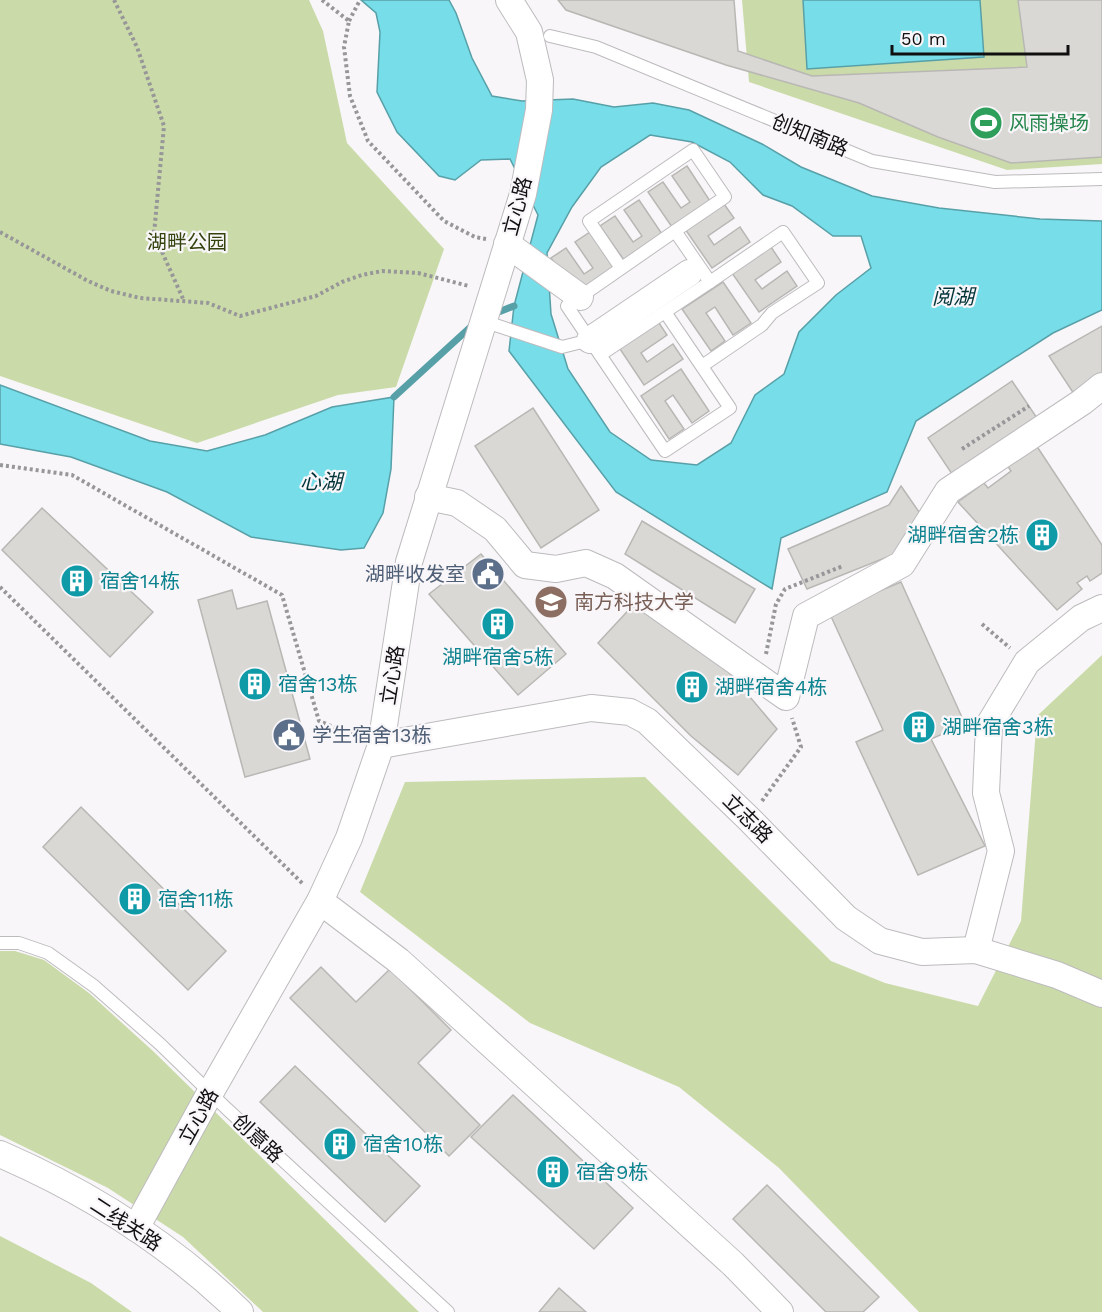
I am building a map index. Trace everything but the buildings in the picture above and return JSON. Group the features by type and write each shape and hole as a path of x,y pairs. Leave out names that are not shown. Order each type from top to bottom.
{"street":[{"path":"508,0 540,34"},
{"name":"立心路","path":"136,1228 320,901 349,838 381,746 409,562 523,194 539,110 540,34"},
{"path":"507,244 580,297"},
{"path":"595,348 699,278"},
{"path":"428,497 457,503 495,529 525,565 556,569 586,563 615,576 786,697 806,616 902,564 948,491 1082,402 1102,386"},
{"path":"976,950 1001,851 986,793 988,725 1027,662 1081,618 1102,608"},
{"name":"立志路","path":"381,746 591,708 630,712 647,721 750,819 846,918 880,941 922,952 976,950 1057,975 1102,994"},
{"path":"320,901 399,961 733,1264 780,1312"},
{"name":"二线关路","path":"0,1154 62,1184 136,1228 198,1274 240,1312"}],"lane":[{"name":"创知南路","path":"540,34 596,47 872,161 995,182 1102,179"},
{"path":"621,268 589,221 693,150 725,197 567,306 665,452 730,408 665,312"},
{"path":"675,231 699,278"},
{"path":"483,321 562,347 595,348 665,312 699,278 783,232 818,282 772,313 762,325 702,366"},
{"name":"创意路","path":"0,943 19,943 48,953 94,986 160,1044 210,1094 448,1312"}],"path":[{"path":"114,0 137,47 164,126 154,234 184,301"},
{"path":"322,0 349,21"},
{"path":"359,2 349,21 344,47 350,96 368,141 444,222 475,237 507,244"},
{"path":"0,232 88,281 111,291 140,298 208,303 240,316 251,315 278,305 316,296 342,282 382,271 418,273 492,293"},
{"path":"0,465 72,475 282,595 318,721 381,746"},
{"path":"765,661 776,604 785,589 848,564"},
{"path":"0,587 320,901"},
{"path":"982,624 1027,662"},
{"path":"750,819 801,747 786,697"}],"green space":[{"name":"湖畔公园","path":"0,0 309,0 323,31 347,143 444,249 396,387 338,395 197,443 0,376"},
{"name":"风雨操场","path":"742,0 1102,0 1102,164 1007,170 749,82"},
{"path":"1102,655 1102,1312 919,1312 779,1168 679,1087 530,1023 360,892 405,782 645,777 831,961 885,983 978,1006 1021,921 1037,716"},
{"path":"0,951 15,951 44,960 89,993 153,1051 419,1312 263,1312 183,1237 108,1188 0,1135"},
{"path":"0,1236 91,1283 132,1312 0,1312"}],"water":[{"name":"阅湖","path":"361,0 449,0 472,58 492,96 522,101 573,99 614,107 653,103 689,110 762,144 801,167 872,196 939,208 1040,219 1102,221 1102,310 1053,333 916,421 887,492 781,538 772,589 616,492 509,351 514,306 538,215 510,159 481,160 455,180 439,176 397,132 377,92 380,32 376,13","holes":["650,135 692,142 730,162 763,195 792,206 833,236 861,236 871,268 836,295 799,332 784,374 755,395 731,443 697,465 651,460 610,432 568,369 551,314 547,253 572,207 601,167"]},
{"path":"803,0 980,0 984,57 807,69"},
{"name":"心湖","path":"0,385 150,441 207,451 265,435 332,407 394,397 391,469 383,513 364,548 341,550 251,537 167,492 71,457 0,444"}],"waterway":[{"path":"491,315 514,306"},
{"path":"394,397 476,322"}],"place":[{"name":"风雨操场","path":"986,123"},
{"name":"湖畔宿舍2栋","path":"1042,535"},
{"name":"湖畔收发室","path":"488,574"},
{"name":"宿舍14栋","path":"77,581"},
{"name":"南方科技大学","path":"551,602"},
{"name":"湖畔宿舍5栋","path":"498,624"},
{"name":"宿舍13栋","path":"255,684"},
{"name":"湖畔宿舍4栋","path":"692,687"},
{"name":"湖畔宿舍3栋","path":"919,727"},
{"name":"学生宿舍13栋","path":"289,735"},
{"name":"宿舍11栋","path":"135,899"},
{"name":"宿舍10栋","path":"340,1144"},
{"name":"宿舍9栋","path":"553,1172"}]}
